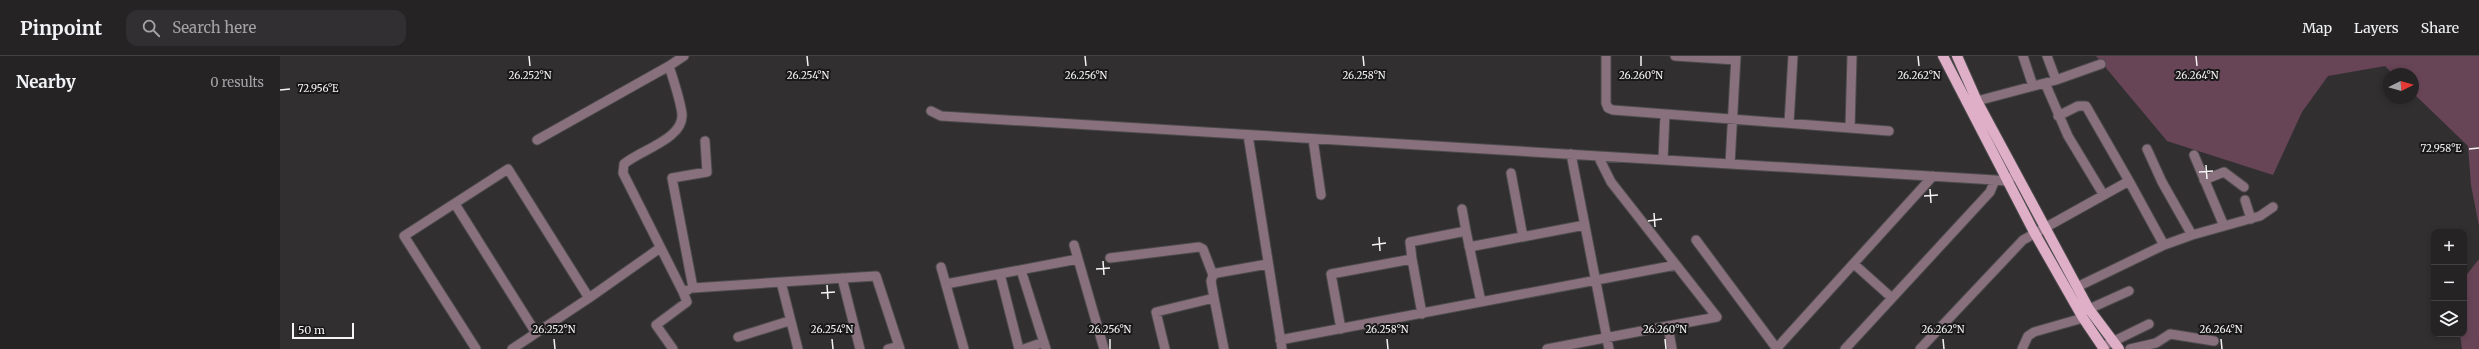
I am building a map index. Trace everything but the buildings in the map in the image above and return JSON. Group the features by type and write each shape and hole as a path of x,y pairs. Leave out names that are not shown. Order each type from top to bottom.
{"main road":[{"path":"1943,56 2005,181 2083,318 2103,348"},
{"path":"1957,56 1977,101 2077,287 2090,309 2116,346"}],"street":[{"path":"537,140 670,66 684,56"},
{"path":"1606,56 1606,103 1608,108 1665,114 1889,131"},
{"path":"1675,56 1736,58 1730,164"},
{"path":"1789,123 1792,56"},
{"path":"1850,128 1854,56"},
{"path":"2022,56 2033,86"},
{"path":"2047,56 2056,80"},
{"path":"1977,101 2056,80 2102,64"},
{"path":"670,66 682,114 682,123 676,134 624,164 623,173 687,302 656,325 673,349"},
{"path":"2045,83 2058,116 2103,194"},
{"path":"2058,116 2078,106 2086,106 2164,245"},
{"path":"931,111 941,116 2005,181 2016,175"},
{"path":"1663,160 1665,114"},
{"path":"1248,135 1281,344 1341,329 1676,265"},
{"path":"1313,139 1321,195"},
{"path":"693,288 672,178 706,172 706,141"},
{"path":"2147,149 2162,182 2192,236"},
{"path":"1571,154 1608,349"},
{"path":"2194,155 2224,226"},
{"path":"1547,349 1717,317 1611,182 1598,156"},
{"path":"476,349 404,236 508,169 589,298"},
{"path":"2204,180 2224,172 2244,187"},
{"path":"1511,173 1523,237"},
{"path":"1696,240 1777,349 1933,176"},
{"path":"1845,349 1990,192 1995,180"},
{"path":"1920,349 2023,240 2044,226 2128,181"},
{"path":"2245,200 2251,219"},
{"path":"455,204 536,333"},
{"path":"2077,287 2164,245 2260,216 2273,207"},
{"path":"1462,209 1481,302"},
{"path":"1469,248 1585,225"},
{"path":"1422,314 1410,242 1466,231"},
{"path":"1074,245 1104,349"},
{"path":"1110,258 1199,247 1203,250 1213,275 1211,281 1221,348"},
{"path":"512,349 589,298 660,248"},
{"path":"946,284 1078,258"},
{"path":"1341,329 1331,274 1412,259"},
{"path":"1213,275 1268,264"},
{"path":"1854,264 1892,298"},
{"path":"942,267 964,349"},
{"path":"1021,270 1045,345 1024,349"},
{"path":"1000,274 1019,349"},
{"path":"683,292 693,288 876,276 900,347 888,349"},
{"path":"842,278 860,349"},
{"path":"781,282 798,349"},
{"path":"2090,309 2128,290"},
{"path":"1165,349 1156,312 1214,298"},
{"path":"2022,349 2028,336 2034,332 2083,318"},
{"path":"738,337 790,321"},
{"path":"2103,348 2116,346 2149,324"},
{"path":"1668,326 1672,349"},
{"path":"2130,349 2156,343 2170,334 2214,341"}],"shaded area":[{"path":"2096,56 2479,56 2479,226 2471,185 2468,146 2419,99 2419,68 2387,68 2385,66 2328,76 2302,112 2273,175 2167,141"},
{"path":"2479,259 2479,349 2462,349 2460,337 2467,337 2467,274"}]}
